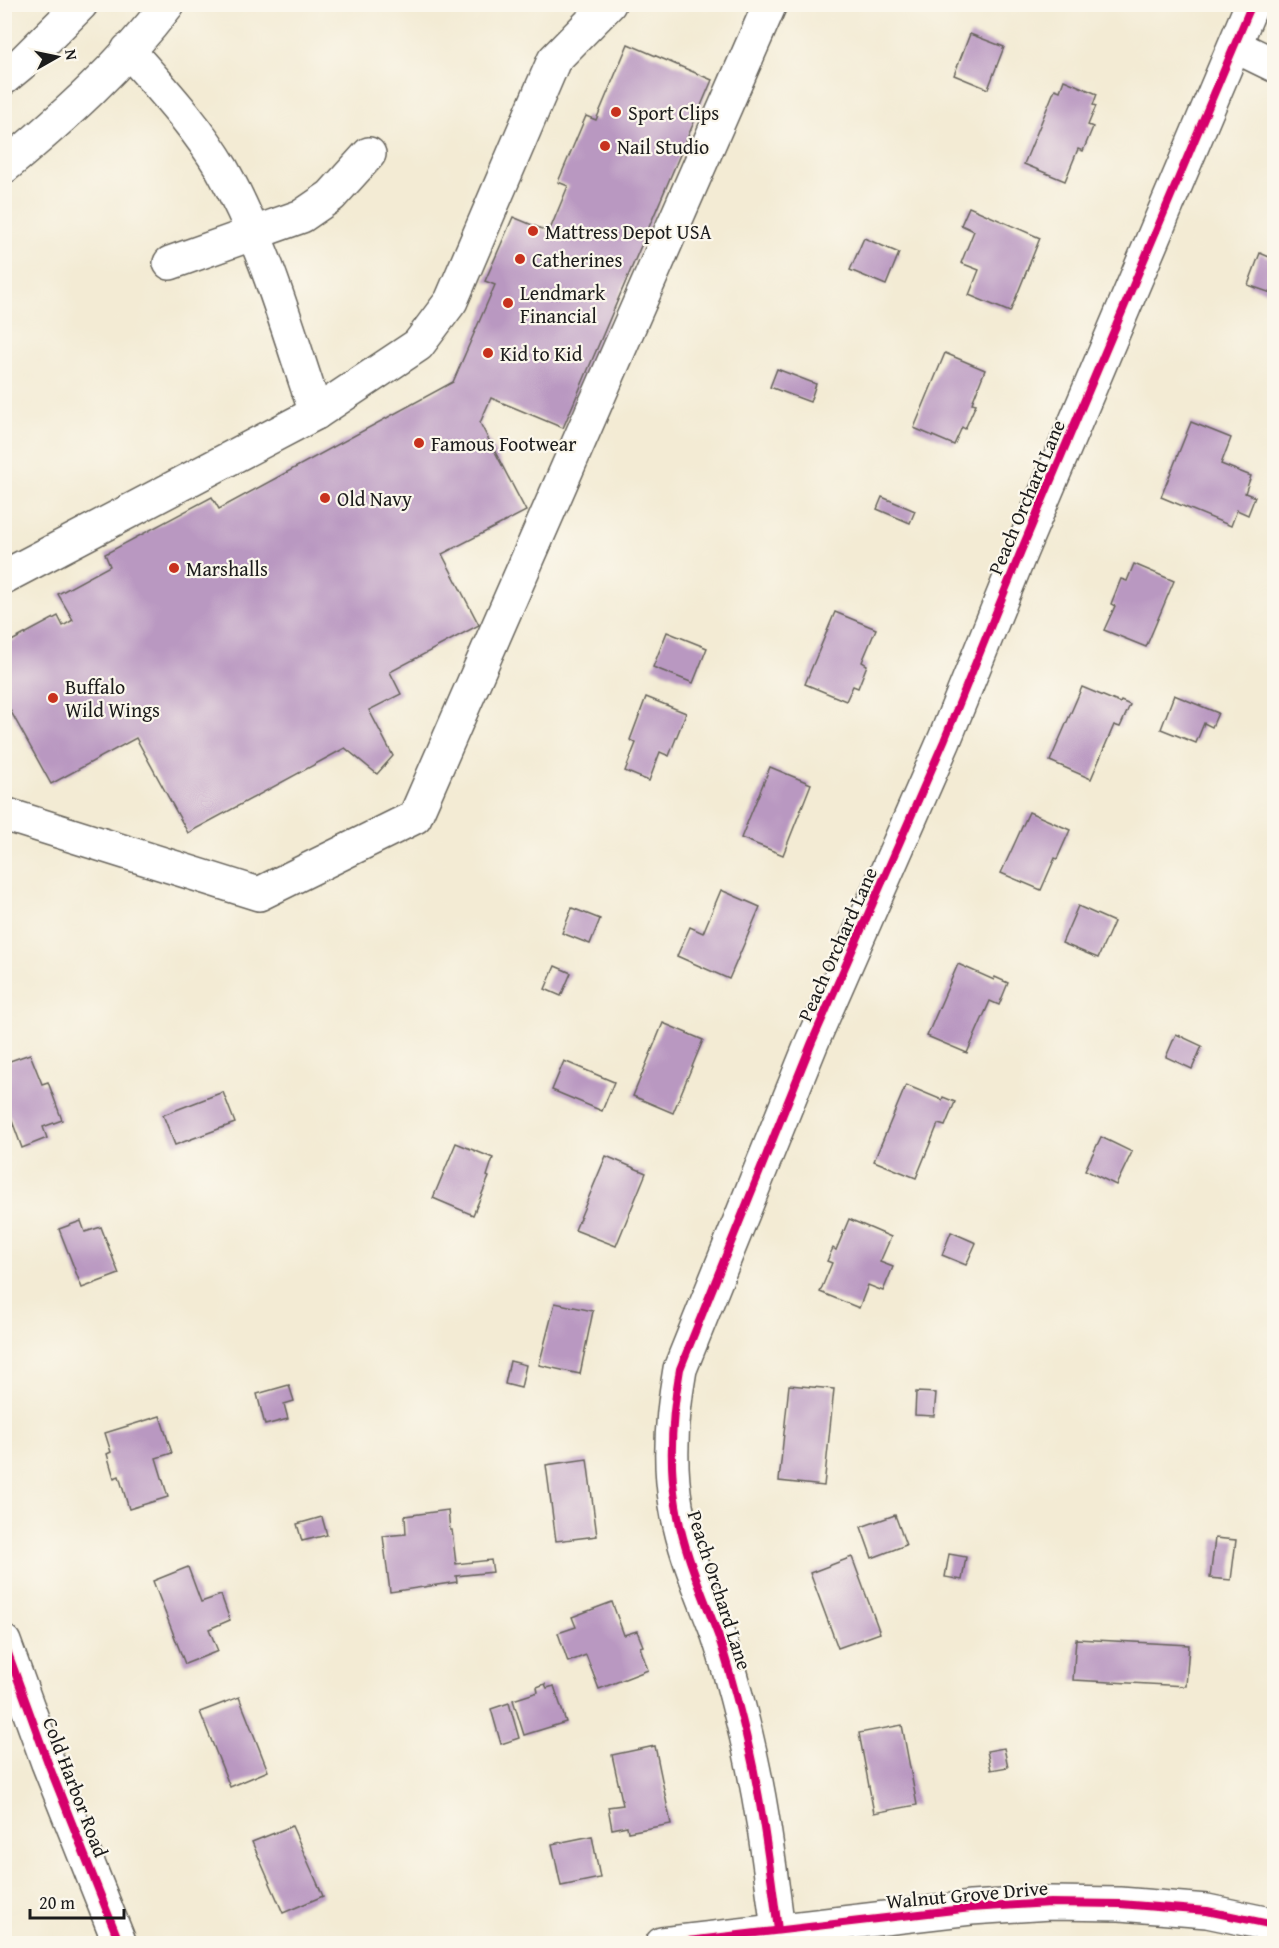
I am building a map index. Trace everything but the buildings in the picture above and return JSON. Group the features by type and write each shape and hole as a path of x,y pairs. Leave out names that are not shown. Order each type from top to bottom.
{"street":[{"path":"4,78 81,4"},
{"path":"4,167 53,126 102,79 168,4"},
{"path":"4,577 316,412 418,345 451,301 554,60 609,4"},
{"path":"4,814 259,894 415,817 770,4"},
{"name":"Peach Orchard Lane","path":"777,1930 767,1841 742,1719 718,1637 687,1556 675,1505 671,1452 674,1400 680,1369 812,1042 944,741 1021,550 1252,4"},
{"path":"1235,46 1275,65"},
{"path":"128,50 185,115 221,168 254,234 316,412"},
{"path":"170,263 302,216 331,196 369,154"},
{"name":"Cold Harbor Road","path":"4,1642 48,1763 120,1944"},
{"name":"Walnut Grove Drive","path":"662,1944 971,1908 1050,1903 1120,1904 1208,1911 1275,1925"}],"cycle path":[{"path":"778,1930 754,1771 737,1698 718,1635 688,1555 676,1505 672,1471 672,1437 680,1369 812,1042 944,741 1021,551 1252,4"},
{"path":"4,1642 48,1763 120,1944"},
{"path":"662,1944 971,1908 1050,1903 1120,1904 1207,1911 1274,1925"}],"place":[{"name":"Sport Clips","path":"616,112"},
{"name":"Nail Studio","path":"605,146"},
{"name":"Mattress Depot USA","path":"533,231"},
{"name":"Catherines","path":"520,259"},
{"name":"Lendmark Financial","path":"508,303"},
{"name":"Kid to Kid","path":"488,353"},
{"name":"Famous Footwear","path":"419,443"},
{"name":"Old Navy","path":"325,498"},
{"name":"Marshalls","path":"174,568"},
{"name":"Buffalo Wild Wings","path":"53,698"}]}
